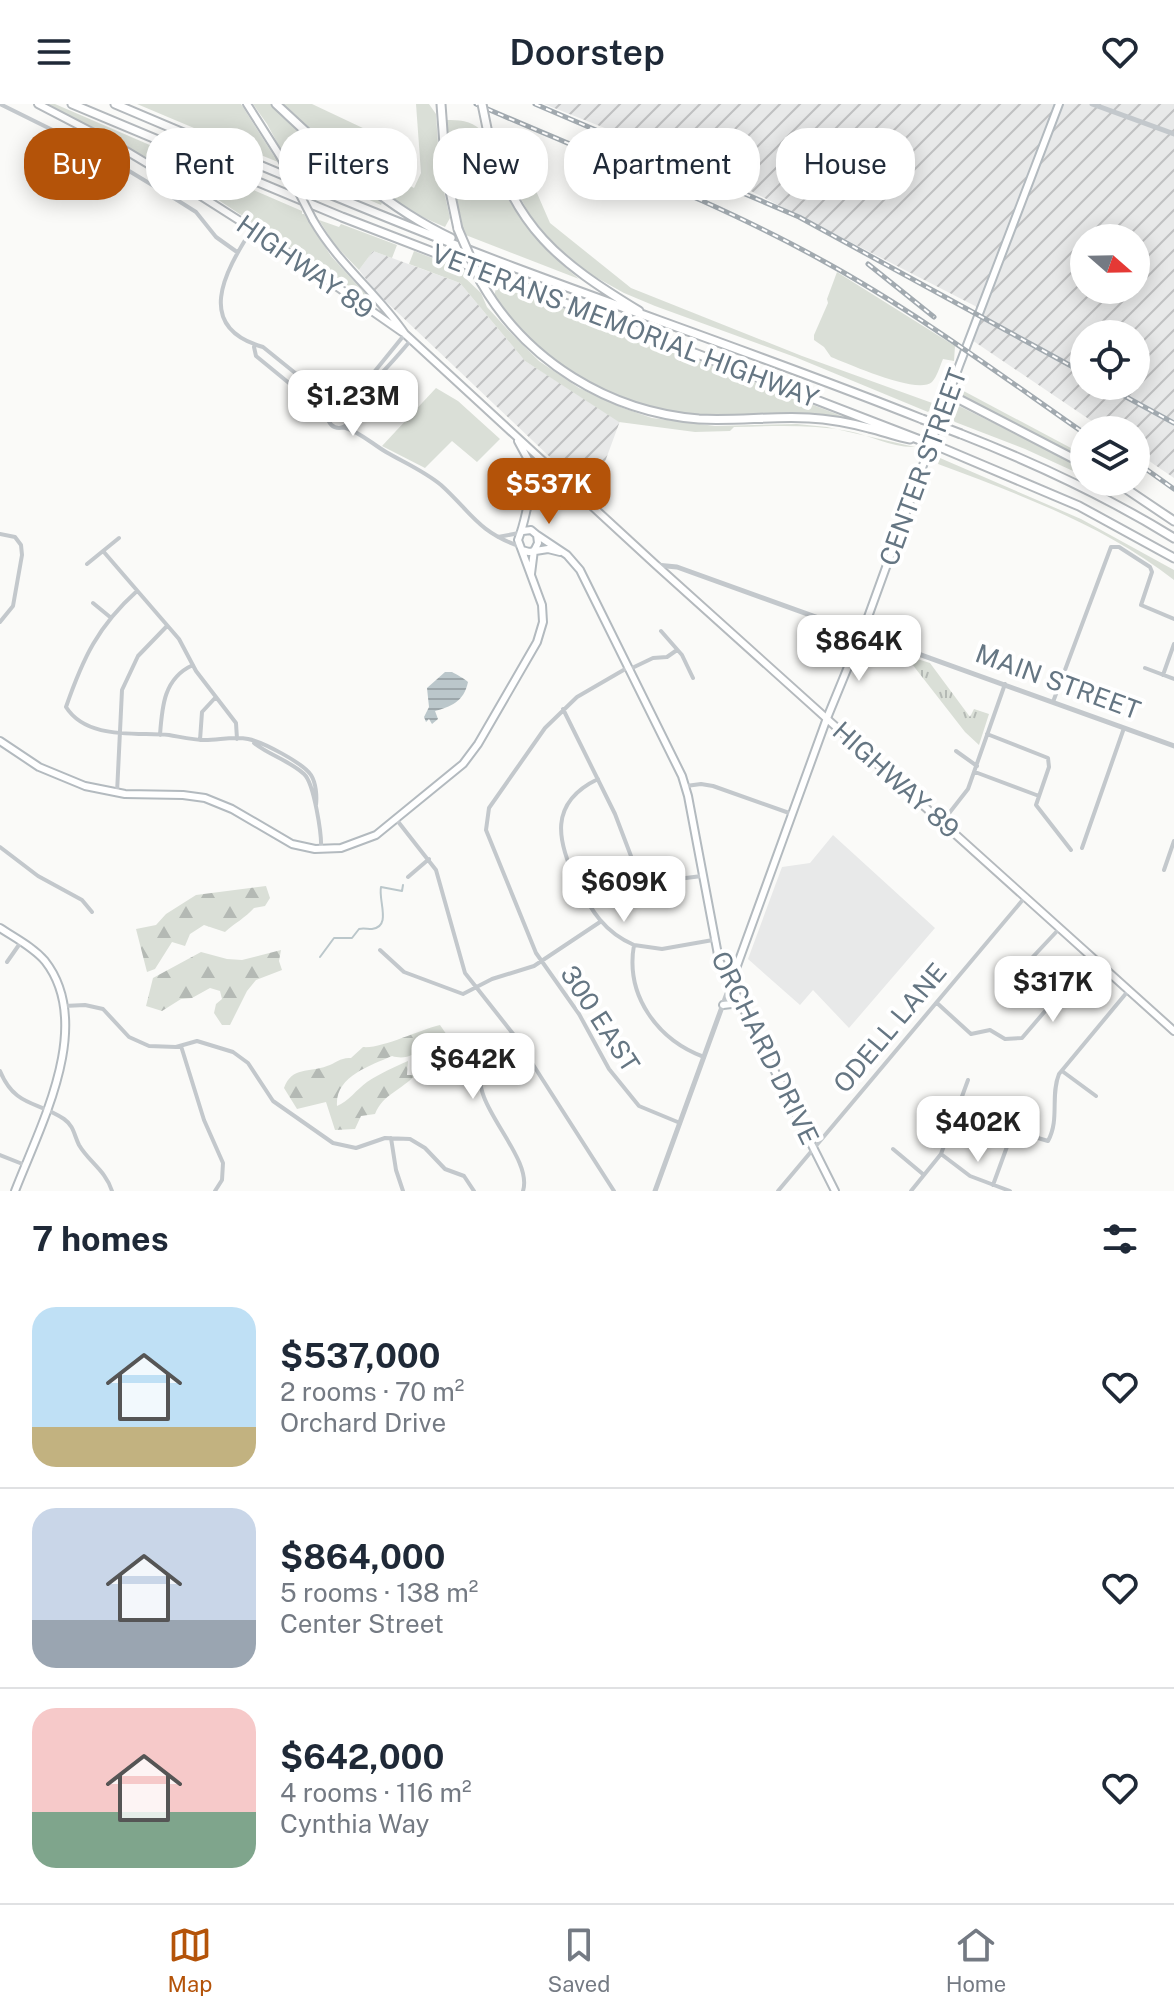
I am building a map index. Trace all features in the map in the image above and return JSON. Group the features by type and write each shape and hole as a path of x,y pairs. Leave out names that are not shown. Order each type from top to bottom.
{"highway":[{"name":"VETERANS MEMORIAL HIGHWAY","path":"72,104 356,223 942,448 1079,506 1174,558"},
{"name":"VETERANS MEMORIAL HIGHWAY","path":"115,104 337,198 511,266 822,379 1036,463 1174,538"},
{"path":"276,104 348,170 393,206 511,266"},
{"path":"441,104 448,189 458,229 481,282 510,324 541,355 583,384 630,405 662,414 696,418 826,420 920,440"},
{"path":"482,104 488,133 512,195 540,237 585,278 655,320"},
{"path":"949,394 1070,457"},
{"path":"1137,496 1174,521"}],"main road":[{"name":"HIGHWAY 89","path":"38,104 143,160 338,286 408,337 545,465 1174,1031"},
{"name":"HIGHWAY 89","path":"247,104 280,156 313,220 344,266 391,313 408,337"},
{"name":"CENTER STREET","path":"730,985 827,718 862,634 1059,104"},
{"path":"0,741 31,763 85,786 117,793 205,798 232,809 286,841 321,849 341,848 363,841 396,819 468,758 537,642 543,613 540,594 520,548 528,513 531,465 520,450 517,438"},
{"path":"530,491 545,465"},
{"path":"528,513 538,543 531,574"},
{"path":"522,532 536,533"},
{"name":"ORCHARD DRIVE","path":"536,533 580,570 686,786 713,940 730,985 835,1191"},
{"path":"520,548 562,552"},
{"path":"0,928 35,951 52,972 64,1006 66,1029 63,1057 15,1191"},
{"path":"723,1005 740,1003"}],"street":[{"path":"0,104 101,154 196,212 216,237 237,252"},
{"path":"1092,104 1174,134"},
{"path":"252,229 237,252 221,293 219,307 227,324 254,347 256,356 328,415 333,426 358,432 436,481 471,518 503,541 520,548"},
{"path":"328,415 381,375 408,337"},
{"path":"254,347 263,347 338,406 350,416 358,432"},
{"path":"343,427 357,396"},
{"path":"498,537 522,532"},
{"path":"0,534 15,537 22,552 13,606 0,622"},
{"path":"87,564 119,538"},
{"path":"1053,702 1108,551 1113,546 1137,557 1152,571 1141,605 1174,619"},
{"path":"103,551 179,639 215,698 236,723 237,739"},
{"name":"MAIN STREET","path":"656,565 677,567 1174,746"},
{"path":"137,591 110,617 86,655 66,707 88,724 120,734 260,742 307,771 314,782 321,849"},
{"path":"93,603 110,617"},
{"path":"117,793 121,694 128,672 147,644 167,626"},
{"path":"661,631 677,650 693,678"},
{"path":"1163,675 1174,644"},
{"path":"677,650 667,657 653,658 595,685 563,709 617,820 632,860 641,871 650,878 666,882 702,876"},
{"path":"160,735 162,709 170,685 179,673 193,665"},
{"path":"1145,668 1174,679"},
{"path":"943,821 964,796 1005,684"},
{"path":"200,740 202,712 215,698"},
{"name":"300 EAST","path":"563,709 531,745 489,808 485,819 487,835 541,961 575,1007 604,1062 632,1100 648,1111 680,1123"},
{"path":"1082,848 1124,728"},
{"path":"987,734 1048,758 1049,767 1037,808 1071,850"},
{"path":"956,751 976,769 1039,796"},
{"path":"598,779 584,786 571,799 562,818 560,838 565,858 600,922 634,945 662,949 713,940"},
{"path":"686,786 713,786 792,814"},
{"path":"396,819 429,859 437,874 463,970 519,1041 614,1191"},
{"path":"1164,870 1174,841"},
{"path":"0,847 38,876 82,900 92,912"},
{"path":"408,877 429,859"},
{"name":"ODELL LANE","path":"778,1191 1026,896"},
{"path":"380,950 409,975 458,993 527,969 600,922"},
{"path":"1015,976 1060,927"},
{"path":"7,962 21,942"},
{"path":"634,945 637,988 650,1017 661,1032 677,1045 704,1057"},
{"path":"937,1003 971,1034 990,1030 1007,1039 1022,1038 1058,996 1073,992 1100,963"},
{"name":"CENTER STREET","path":"655,1191 730,985"},
{"path":"993,1185 1012,1133 1049,1138 1055,1122 1055,1085 1061,1071 1129,989"},
{"path":"64,1006 90,1005 103,1009 126,1034 143,1044 160,1048 201,1041 239,1055 273,1101 337,1145 356,1148 391,1138 417,1142 445,1169 466,1178 474,1191"},
{"path":"519,1041 489,1061 483,1067 480,1078 491,1111 524,1170 523,1191"},
{"path":"181,1046 200,1109 223,1163 222,1180 215,1191"},
{"path":"0,1071 16,1095 69,1124 81,1148 104,1174 112,1191"},
{"path":"1061,1071 1096,1096"},
{"path":"911,1191 941,1154 968,1080"},
{"path":"391,1138 403,1191"},
{"path":"893,1149 924,1175"},
{"path":"941,1154 970,1176 1010,1191"},
{"path":"0,1155 25,1165"}],"shaded area":[{"path":"544,104 1174,104 1174,478 1150,462 1150,416 1084,416 966,336 977,307 760,196 760,128 605,128"},
{"path":"373,251 460,283 525,361 620,421 592,497 376,292 359,270"},
{"path":"445,672 452,672 468,682 460,699 435,711 438,719 432,724 429,719 426,722 424,717 429,707 427,688"},
{"path":"833,835 935,928 849,1028 813,990 800,1005 748,959 782,867 810,863"}],"green space":[{"path":"47,104 55,104 110,128 92,128"},
{"path":"137,104 241,104 256,128 195,128"},
{"path":"253,104 272,104 299,128 279,128 279,146"},
{"path":"282,104 312,104 363,128 307,128"},
{"path":"416,104 429,104 436,114 437,128 433,128 433,200 446,200 450,218 445,227 394,200 417,200 417,182 421,173"},
{"path":"446,120 469,122 478,128 447,128"},
{"path":"130,136 146,143 146,157 130,149"},
{"path":"263,139 274,156 279,156 279,163 263,156"},
{"path":"263,194 302,211 331,256 370,299 368,301 218,200 263,200"},
{"path":"455,200 510,200 544,247 579,279 463,234"},
{"path":"522,200 540,200 550,223 631,288 802,356 935,404 928,412 795,357 624,293 583,270 551,241"},
{"path":"319,220 339,227 341,224 397,245 392,258 373,251 359,270 334,244"},
{"path":"414,251 852,420 674,412 614,394 586,380 535,344 494,296 497,285 465,273 463,276 481,293 487,307 539,361 579,388 623,408 652,418 715,426 797,424 837,429 762,426 695,432 619,422 525,361 460,283 409,264"},
{"path":"837,272 955,346 954,361 943,359 932,382 912,385 831,357 814,340 814,335"},
{"path":"436,388 458,401 500,439 477,462 452,441 425,468 382,446"},
{"path":"958,388 1070,448 1070,455 958,396"},
{"path":"955,404 1070,461 1070,470 955,422 948,415"},
{"path":"866,436 915,447 898,445"},
{"path":"940,458 1081,519 1174,570 1174,580 1147,560 1090,527 938,464"},
{"path":"905,655 930,663 970,717 974,709 989,714 979,745 965,732"},
{"path":"266,886 270,898 265,906 254,908 225,932 204,925 190,934 185,946 172,942 155,969 147,972 136,929 156,925 166,914 196,895"},
{"path":"281,950 279,961 282,970 256,980 230,1025 222,1025 214,1013 216,1004 222,999 220,991 210,988 192,998 181,999 162,1011 146,1006 153,978 201,952 242,960"},
{"path":"440,1025 449,1038 451,1052 465,1073 439,1069 432,1060 433,1048 424,1047 409,1056 392,1056 364,1068 342,1087 337,1106 372,1079 408,1061 407,1075 415,1075 388,1097 375,1114 361,1116 355,1129 335,1130 326,1102 297,1109 284,1088 296,1073 351,1058 363,1047 390,1042"}],"waterway":[{"path":"320,957 334,938 352,938 359,929 378,927 383,918 381,887 402,891 403,885"}],"railway":[{"path":"476,104 696,198 825,262 925,323 1070,423"},
{"path":"535,104 799,217 1070,365"},
{"path":"868,264 934,317"},
{"path":"1132,400 1174,423"},
{"path":"1150,472 1174,489"}]}
